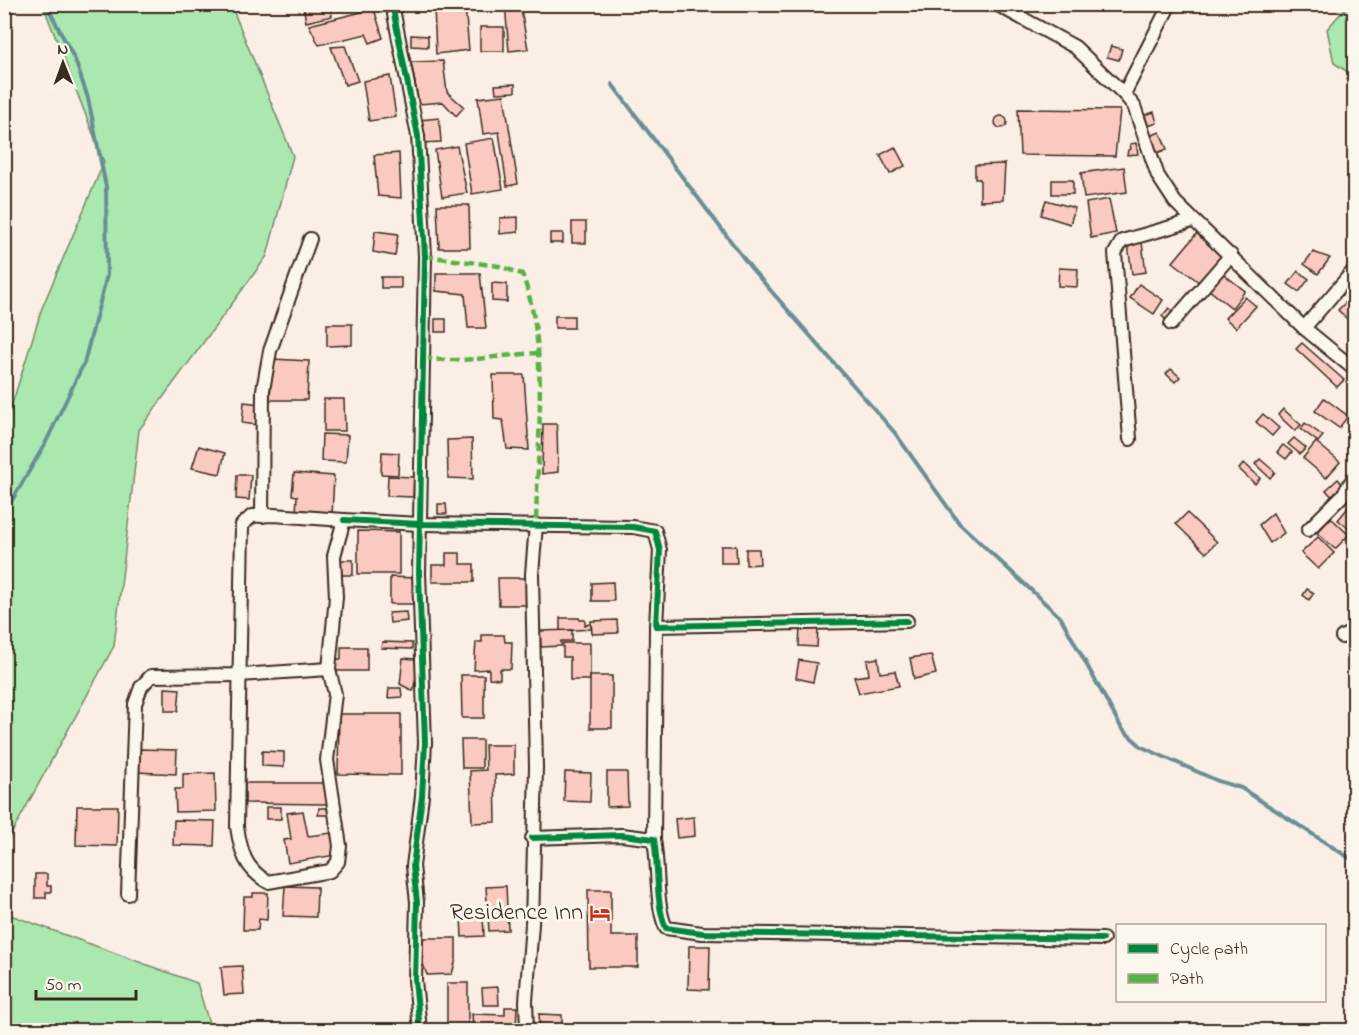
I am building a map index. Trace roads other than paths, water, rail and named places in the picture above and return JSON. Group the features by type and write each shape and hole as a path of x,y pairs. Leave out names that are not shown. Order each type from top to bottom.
{"street":[{"path":"996,4 1075,47 1125,94 1134,106 1158,176 1174,202 1304,328 1354,369"},
{"path":"1125,94 1170,4"},
{"path":"395,5 421,165 425,256 420,524 425,743 422,796 413,866 417,921 415,980 420,1030"},
{"path":"1130,439 1116,253 1122,241 1192,221"},
{"path":"262,516 263,390 270,351 310,239"},
{"path":"1171,324 1231,255"},
{"path":"1304,328 1354,270"},
{"path":"1308,530 1343,495 1354,477"},
{"path":"344,520 334,556 336,597 329,669 335,694 327,760 340,846 338,862 330,871 268,882 254,874 242,855 237,826 242,525 252,516 262,516 344,520 420,524 633,527 655,531 660,550 656,626 654,839 659,869 659,912 666,928 702,933 1103,939"},
{"path":"527,1030 526,1001 532,924 532,838 536,767 532,574 536,525"},
{"path":"656,626 907,621"},
{"path":"1342,637 1354,631"},
{"path":"128,894 135,704 141,687 151,676 239,675 329,669"},
{"path":"532,838 622,835 654,839"}],"waterway":[{"path":"4,514 45,444 84,363 107,275 106,187 88,98 75,60 46,4"},
{"path":"612,84 751,268 895,433 959,523 1061,618 1122,729 1142,747 1218,781 1241,788 1354,861"}],"place":[{"name":"Residence Inn","path":"600,913"}]}
